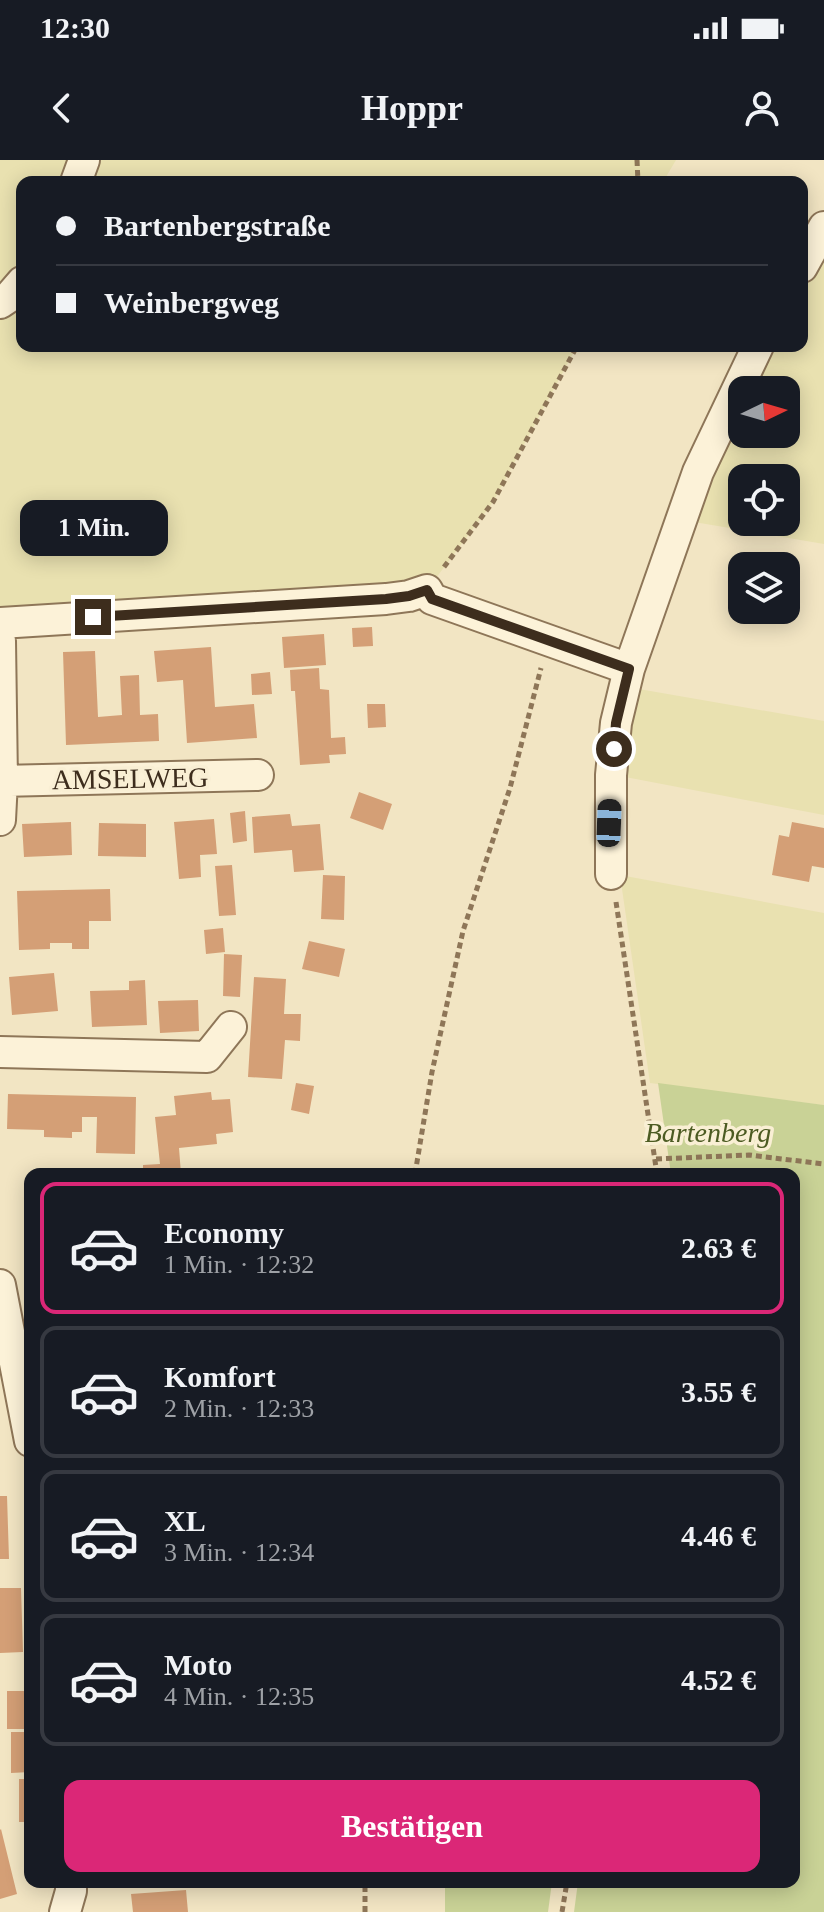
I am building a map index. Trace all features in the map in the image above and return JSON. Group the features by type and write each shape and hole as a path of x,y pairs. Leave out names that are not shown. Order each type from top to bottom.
{"street":[{"path":"808,256 824,227"},
{"path":"0,303 16,289"},
{"path":"611,874 611,775 616,723 629,669 698,472 755,352"},
{"path":"0,623 386,599 427,590 432,599 629,669"},
{"path":"0,641 0,820"},
{"name":"AMSELWEG","path":"1,781 258,775"},
{"path":"0,1052 207,1057 231,1027"},
{"path":"0,1285 22,1350 24,1373"},
{"path":"65,1912 71,1888"}],"path":[{"path":"427,590 493,502 574,352"},
{"path":"416,1168 432,1072 463,931 510,788 548,640"},
{"path":"611,874 657,1168"},
{"path":"656,1159 749,1155 824,1164"},
{"path":"365,1888 365,1912"},
{"path":"562,1912 566,1888"}],"shaded area":[{"path":"0,160 77,160 72,176 16,176 16,274 0,291"},
{"path":"94,160 676,160 667,176 88,176"},
{"path":"824,240 824,544 777,536 800,536 800,464 728,464 728,528 688,521 728,425 728,448 800,448 800,376 750,376 763,352 808,352 808,269"},
{"path":"16,299 16,352 574,352 493,502 427,590 0,623 0,313"},
{"path":"633,688 824,721 824,815 620,776"},
{"path":"620,875 824,913 824,1105 650,1083"}],"green space":[{"name":"Bartenberg","path":"658,1083 824,1105 824,1912 574,1912 577,1888 800,1888 800,1168 670,1168"},
{"path":"445,1888 551,1888 548,1912 445,1912"}],"building":[{"path":"372,627 373,646 353,647 352,628"},
{"path":"324,634 326,665 284,668 282,637"},
{"path":"211,647 215,707 254,704 257,738 187,743 183,680 157,682 154,651"},
{"path":"95,651 98,717 122,715 120,676 139,675 140,715 158,714 159,741 66,745 63,652"},
{"path":"319,668 320,689 329,690 331,738 345,737 346,754 329,755 330,763 300,765 295,691 291,691 290,670"},
{"path":"270,672 272,694 252,695 251,674"},
{"path":"367,704 385,704 386,727 368,728"},
{"path":"359,792 392,804 383,830 350,818"},
{"path":"245,811 247,841 233,843 230,813"},
{"path":"290,814 292,826 320,824 324,870 294,872 292,850 254,853 252,817"},
{"path":"214,819 217,854 200,855 201,877 179,879 174,822"},
{"path":"71,822 72,855 24,857 22,824"},
{"path":"792,822 824,828 824,868 812,866 809,882 772,875 779,835 789,837"},
{"path":"99,823 146,824 146,857 98,856"},
{"path":"232,865 236,915 219,916 215,866"},
{"path":"323,875 345,876 344,920 321,919"},
{"path":"110,889 111,921 89,921 89,949 72,949 72,943 50,943 50,949 19,950 17,891"},
{"path":"223,928 225,952 206,954 204,930"},
{"path":"309,941 345,949 339,977 302,969"},
{"path":"224,954 242,955 240,997 223,996"},
{"path":"54,973 58,1011 12,1015 9,977"},
{"path":"254,977 286,979 284,1014 301,1014 300,1041 285,1040 282,1079 248,1077"},
{"path":"145,980 147,1025 92,1027 90,991 129,990 129,981"},
{"path":"198,1000 199,1031 160,1033 158,1001"},
{"path":"296,1083 314,1086 309,1114 291,1110"},
{"path":"211,1092 212,1100 230,1099 233,1132 216,1134 217,1144 179,1148 181,1168 143,1168 143,1165 160,1164 155,1117 176,1115 174,1096"},
{"path":"8,1094 136,1097 135,1154 96,1153 97,1117 82,1117 82,1132 72,1132 72,1138 44,1137 44,1130 7,1129"},
{"path":"0,1496 7,1496 9,1559 0,1559"},
{"path":"0,1588 21,1588 23,1652 0,1653"},
{"path":"7,1691 24,1691 24,1729 7,1729"},
{"path":"11,1732 24,1732 24,1772 11,1773"},
{"path":"19,1779 24,1779 24,1822 19,1822"},
{"path":"0,1830 17,1894 0,1899"},
{"path":"186,1890 188,1912 133,1912 131,1894"}],"route":[{"path":"93,617 386,599 427,590 432,599 629,669 616,723 614,749"}]}
